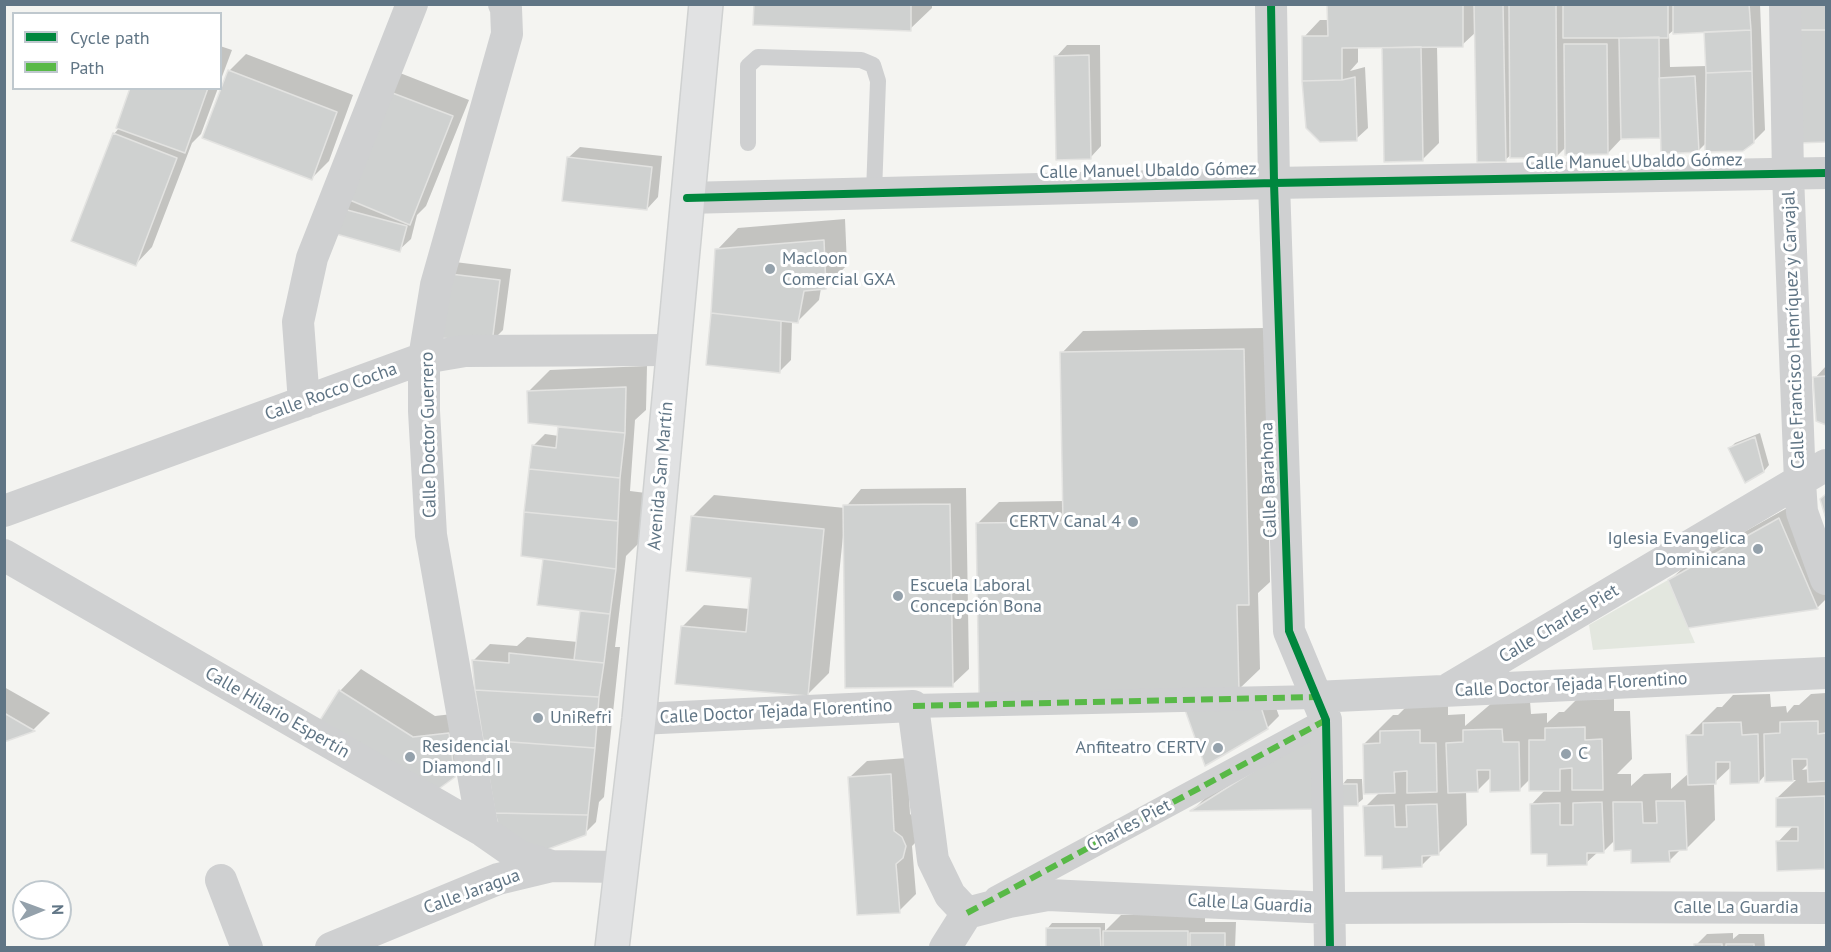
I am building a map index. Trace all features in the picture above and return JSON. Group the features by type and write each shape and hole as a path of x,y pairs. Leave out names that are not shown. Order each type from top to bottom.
{"main road":[{"name":"Avenida San Martín","path":"612,948 639,718 706,4"}],"street":[{"path":"304,402 298,322 312,258 412,4"},
{"name":"Calle Barahona","path":"1271,4 1274,183 1288,632 1321,708 1330,948"},
{"name":"Calle Francisco Henríquez y Carvajal","path":"1785,4 1788,175 1802,513 1827,579"},
{"name":"Calle Doctor Guerrero","path":"483,831 431,535 424,411 424,358 436,285 507,34 505,6"},
{"name":"Calle Manuel Ubaldo Gómez","path":"687,198 1274,183 1827,173"},
{"name":"Calle Rocco Cocha","path":"4,511 424,358 465,351 673,350"},
{"name":"Calle Charles Piet","path":"1445,691 1827,465"},
{"name":"Calle Hilario Espertín","path":"4,555 483,831 519,856 552,866"},
{"name":"Calle Doctor Tejada Florentino","path":"1321,708 1445,691 1827,673"},
{"path":"968,913 950,895 933,860 913,706 1321,708"},
{"name":"Calle Doctor Tejada Florentino","path":"639,718 913,706"},
{"name":"Charles Piet","path":"945,948 968,913 1321,708"},
{"name":"Calle Jaragua","path":"331,948 498,879 552,866 620,867"},
{"path":"221,880 247,948"},
{"name":"Calle La Guardia","path":"968,913 1048,895 1330,908 1577,906 1827,908"}],"lane":[{"path":"748,143 748,66 758,57 861,60 873,65 878,81 874,193"}],"shaded area":[{"path":"1668,580 1695,643 1593,650 1589,625"}],"building":[{"path":"754,4 911,4 911,31 753,25"},
{"path":"1327,4 1463,4 1463,47 1342,48 1342,80 1302,81 1302,36 1328,36"},
{"path":"1474,4 1503,4 1506,162 1477,162"},
{"path":"1509,4 1556,4 1557,158 1510,158"},
{"path":"1563,4 1668,4 1668,38 1563,38"},
{"path":"1673,4 1749,4 1751,30 1673,34"},
{"path":"1796,4 1826,4 1826,30 1798,30"},
{"path":"1751,30 1752,71 1706,73 1704,32"},
{"path":"1798,30 1826,30 1826,142 1798,143"},
{"path":"1659,37 1660,138 1621,139 1619,38"},
{"path":"1564,44 1607,44 1608,154 1565,155"},
{"path":"1421,47 1423,161 1384,162 1382,48"},
{"path":"1089,55 1091,159 1056,160 1054,56"},
{"path":"228,70 337,112 312,180 202,138"},
{"path":"1752,71 1754,143 1743,151 1705,152 1706,73"},
{"path":"1695,76 1699,152 1661,154 1659,78"},
{"path":"1355,77 1357,141 1320,142 1306,128 1302,81 1342,80"},
{"path":"382,89 453,116 410,225 340,196"},
{"path":"129,90 207,90 185,153 116,128"},
{"path":"113,133 177,158 136,266 71,241"},
{"path":"567,157 652,167 647,210 562,201"},
{"path":"336,207 407,226 400,252 329,232"},
{"name":"Macloon Comercial GXA","path":"824,240 826,289 804,291 798,323 711,313 715,249"},
{"path":"442,273 500,280 492,343 440,338"},
{"path":"711,313 781,321 780,373 706,365"},
{"name":"CERTV Canal 4","path":"1244,349 1249,605 1237,605 1239,692 979,696 976,523 1063,522 1060,352"},
{"path":"1826,376 1826,425 1816,421 1813,377"},
{"path":"626,387 625,433 528,423 527,391"},
{"path":"558,427 625,433 620,478 529,469 532,445 556,448"},
{"path":"1755,437 1764,472 1745,483 1728,448"},
{"path":"529,469 620,478 618,521 524,512"},
{"path":"1826,494 1826,519 1820,499"},
{"name":"Escuela Laboral Concepción Bona","path":"950,504 953,687 845,688 843,505"},
{"path":"524,512 618,521 616,569 521,556"},
{"path":"691,516 824,529 808,696 675,684 681,626 746,632 751,578 686,571"},
{"name":"Iglesia Evangelica Dominicana","path":"1779,518 1818,609 1688,628 1668,580"},
{"path":"543,559 616,569 610,614 537,605"},
{"path":"580,611 610,614 604,663 574,660"},
{"path":"509,653 604,663 599,697 475,690 472,660 509,663"},
{"name":"Residencial Diamond I","path":"339,690 413,737 449,733 455,777 429,796 317,725"},
{"name":"UniRefri","path":"475,690 599,697 595,748 483,740"},
{"name":"Anfiteatro CERTV","path":"1260,704 1268,729 1205,766 1184,707"},
{"path":"4,713 35,731 4,742"},
{"path":"1818,721 1818,734 1826,733 1826,781 1808,782 1807,759 1792,759 1793,781 1765,782 1764,734 1780,733 1780,722"},
{"path":"1741,722 1742,735 1758,734 1759,783 1730,784 1730,762 1716,762 1716,784 1688,785 1686,735 1703,735 1703,723"},
{"name":"C","path":"1585,727 1585,740 1602,739 1603,790 1572,790 1572,768 1560,769 1560,791 1529,791 1529,740 1545,740 1545,728"},
{"path":"1502,729 1503,742 1519,742 1520,791 1490,792 1490,770 1477,770 1478,792 1448,793 1446,743 1463,742 1463,730"},
{"path":"1319,730 1320,809 1190,811"},
{"path":"1420,730 1420,743 1436,743 1437,792 1407,793 1407,771 1394,772 1395,793 1364,794 1363,744 1380,743 1380,731"},
{"path":"483,740 595,748 588,815 495,813"},
{"path":"891,774 894,831 902,837 906,846 903,858 896,864 900,913 857,915 848,777"},
{"path":"1340,784 1357,784 1358,806 1341,806"},
{"path":"1825,796 1825,869 1777,871 1776,841 1798,841 1798,827 1776,827 1776,798"},
{"path":"1656,801 1685,801 1687,850 1669,851 1670,862 1631,863 1631,850 1614,851 1613,802 1642,802 1643,823 1657,823"},
{"path":"1602,802 1604,853 1587,853 1587,865 1547,866 1547,854 1531,854 1530,804 1560,803 1560,825 1573,825 1573,803"},
{"path":"1437,804 1439,855 1422,856 1422,867 1382,869 1382,856 1365,856 1363,806 1394,805 1395,827 1407,827 1406,805"},
{"path":"495,813 588,815 586,835 532,855 500,831"},
{"path":"1046,928 1100,928 1101,948 1046,948"},
{"path":"1103,931 1188,931 1188,948 1103,948"},
{"path":"1190,933 1225,933 1225,948 1190,948"},
{"path":"1694,944 1722,944 1722,948 1694,948"},
{"path":"1726,944 1754,944 1754,948 1726,948"}],"marked path":[{"path":"913,706 1315,697"},
{"path":"967,913 1326,720"}],"cycle path":[{"path":"1271,4 1274,183 1289,631 1326,720 1330,948"},
{"path":"687,198 1274,183 1826,173"}],"place":[{"name":"Macloon Comercial GXA","path":"770,269"},
{"name":"CERTV Canal 4","path":"1133,522"},
{"name":"Iglesia Evangelica Dominicana","path":"1758,549"},
{"name":"Escuela Laboral Concepción Bona","path":"898,596"},
{"name":"UniRefri","path":"538,718"},
{"name":"Anfiteatro CERTV","path":"1218,748"},
{"name":"C","path":"1566,754"},
{"name":"Residencial Diamond I","path":"410,757"}]}
